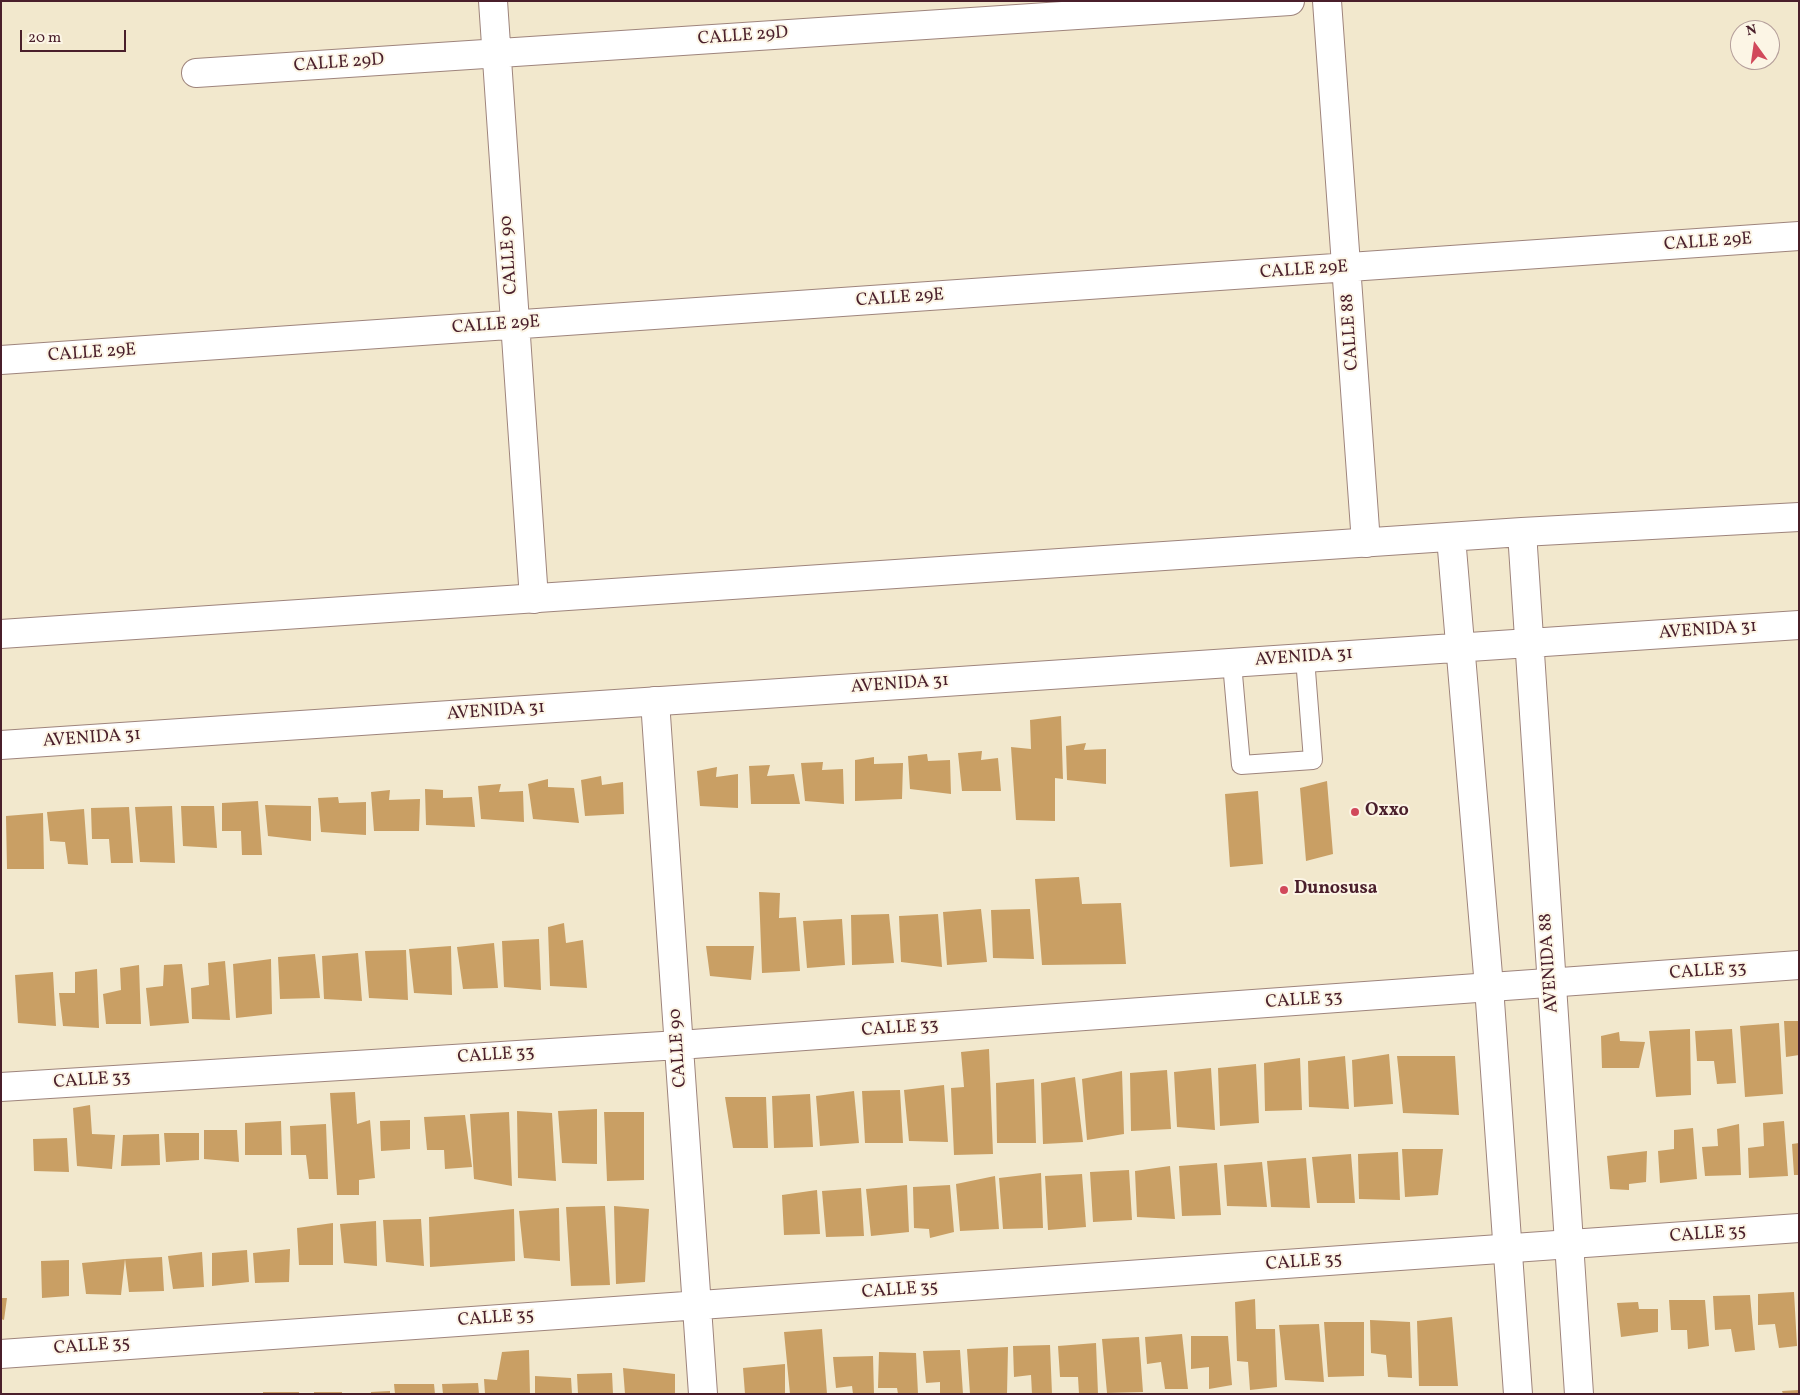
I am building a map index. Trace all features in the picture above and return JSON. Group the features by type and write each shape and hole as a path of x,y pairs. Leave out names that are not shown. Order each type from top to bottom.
{"street":[{"name":"CALLE 90","path":"493,1 534,598"},
{"name":"CALLE 29D","path":"196,73 1290,1"},
{"name":"CALLE 88","path":"1327,1 1366,543"},
{"name":"CALLE 29E","path":"1,360 1799,236"},
{"path":"1,634 1522,532 1799,517"},
{"name":"AVENIDA 88","path":"1522,532 1579,1394"},
{"path":"1451,537 1489,988 1518,1394"},
{"name":"AVENIDA 31","path":"1,745 1799,625"},
{"name":"CALLE 90","path":"655,701 703,1394"},
{"name":"CALLE 33","path":"1,1087 679,1045 1799,965"},
{"name":"CALLE 35","path":"1,1354 1799,1228"}],"lane":[{"path":"1232,663 1241,765 1313,760 1306,658"}],"building":[{"path":"1061,716 1063,779 1055,778 1055,821 1016,820 1011,747 1031,749 1030,720"},
{"path":"1086,743 1084,750 1106,749 1106,784 1067,780 1066,746"},
{"path":"982,751 981,760 998,758 1001,791 962,791 958,753"},
{"path":"927,754 928,761 950,760 951,794 910,789 908,756"},
{"path":"874,757 874,764 903,763 902,799 855,801 855,760"},
{"path":"823,762 822,770 843,769 844,804 805,801 801,763"},
{"path":"770,765 767,776 794,774 800,804 751,804 749,766"},
{"path":"717,767 716,777 738,774 738,808 700,806 697,771"},
{"path":"601,776 602,785 623,782 624,814 585,816 581,780"},
{"path":"548,779 548,787 574,788 579,823 533,819 528,784"},
{"path":"1327,781 1333,854 1306,861 1300,788"},
{"path":"501,784 499,792 523,791 524,822 481,819 478,786"},
{"path":"425,789 443,790 443,798 472,797 475,827 426,825"},
{"path":"390,790 389,800 420,799 419,831 374,831 371,792"},
{"path":"1258,791 1263,864 1230,867 1225,794"},
{"path":"338,797 339,803 366,802 366,835 321,832 318,798"},
{"path":"258,801 262,855 242,855 241,831 222,831 222,803"},
{"path":"265,805 311,806 311,841 268,836"},
{"path":"172,806 175,863 140,862 135,807"},
{"path":"181,806 214,806 217,848 183,846"},
{"path":"129,807 133,863 111,863 109,839 92,839 91,808"},
{"path":"84,809 88,865 68,864 65,842 50,841 47,812"},
{"path":"43,813 44,869 7,869 6,816"},
{"path":"1079,877 1082,904 1121,903 1126,964 1042,965 1035,879"},
{"path":"759,892 780,893 779,918 796,917 800,971 762,973"},
{"path":"981,909 987,962 947,965 943,912"},
{"path":"1030,909 1034,959 993,958 991,910"},
{"path":"889,914 894,963 852,965 851,915"},
{"path":"938,914 942,967 901,962 899,916"},
{"path":"842,919 845,965 807,968 803,921"},
{"path":"564,923 566,943 583,940 587,988 550,986 548,927"},
{"path":"539,939 541,990 504,987 502,941"},
{"path":"494,943 498,988 463,989 457,947"},
{"path":"451,946 452,995 414,993 409,949"},
{"path":"706,946 754,946 751,980 710,976"},
{"path":"406,950 408,1000 369,998 365,951"},
{"path":"358,953 362,1001 324,999 322,956"},
{"path":"315,954 320,998 280,999 278,957"},
{"path":"271,959 272,1014 236,1018 233,964"},
{"path":"225,961 230,1020 192,1019 191,988 209,985 208,963"},
{"path":"182,964 189,1023 150,1026 146,988 163,986 164,965"},
{"path":"139,965 141,1024 106,1024 103,994 121,990 120,968"},
{"path":"97,969 99,1028 63,1026 59,993 75,993 75,972"},
{"path":"53,972 56,1026 18,1023 15,975"},
{"path":"1784,1021 1799,1021 1799,1055 1786,1057"},
{"path":"1779,1023 1783,1094 1745,1097 1740,1026"},
{"path":"1690,1029 1691,1095 1656,1097 1649,1031"},
{"path":"1732,1029 1736,1083 1717,1084 1714,1061 1697,1061 1695,1031"},
{"path":"1619,1032 1620,1041 1645,1042 1639,1068 1602,1068 1601,1036"},
{"path":"989,1049 993,1154 954,1155 951,1088 964,1087 961,1052"},
{"path":"1389,1054 1393,1104 1354,1107 1352,1060"},
{"path":"1345,1056 1349,1109 1309,1107 1308,1061"},
{"path":"1397,1056 1455,1056 1459,1115 1403,1113"},
{"path":"1300,1058 1302,1110 1265,1111 1264,1063"},
{"path":"1256,1064 1259,1123 1220,1126 1218,1068"},
{"path":"1211,1068 1215,1130 1177,1127 1174,1072"},
{"path":"1167,1070 1171,1129 1131,1131 1130,1073"},
{"path":"1122,1071 1124,1134 1087,1140 1082,1079"},
{"path":"1075,1077 1083,1142 1043,1144 1041,1083"},
{"path":"1034,1079 1036,1143 997,1143 996,1083"},
{"path":"944,1085 948,1142 909,1141 904,1090"},
{"path":"900,1090 903,1143 865,1143 862,1091"},
{"path":"854,1091 859,1143 820,1146 816,1096"},
{"path":"355,1092 357,1124 370,1120 375,1178 359,1180 359,1195 337,1195 330,1093"},
{"path":"810,1094 813,1147 774,1148 772,1096"},
{"path":"725,1097 766,1097 768,1148 733,1148"},
{"path":"90,1105 92,1134 115,1135 112,1169 77,1166 73,1108"},
{"path":"597,1109 597,1164 562,1163 558,1111"},
{"path":"517,1111 552,1113 556,1181 518,1178"},
{"path":"509,1112 512,1186 474,1179 470,1114"},
{"path":"604,1112 644,1112 644,1180 607,1181"},
{"path":"465,1115 472,1167 445,1169 444,1150 427,1150 424,1117"},
{"path":"410,1120 410,1149 381,1151 380,1121"},
{"path":"281,1121 282,1155 245,1155 245,1123"},
{"path":"1784,1121 1788,1176 1749,1178 1748,1148 1764,1146 1763,1123"},
{"path":"326,1124 328,1179 309,1179 306,1155 291,1155 290,1126"},
{"path":"1739,1124 1741,1175 1705,1176 1702,1147 1718,1146 1717,1129"},
{"path":"1693,1128 1697,1179 1660,1183 1658,1151 1674,1149 1674,1130"},
{"path":"204,1130 237,1130 239,1162 204,1159"},
{"path":"164,1133 199,1133 199,1160 166,1162"},
{"path":"159,1134 160,1165 121,1166 123,1135"},
{"path":"67,1138 69,1172 34,1171 33,1139"},
{"path":"1799,1143 1799,1175 1794,1175 1792,1144"},
{"path":"1402,1149 1443,1149 1438,1195 1405,1197"},
{"path":"1647,1151 1646,1182 1629,1184 1629,1190 1610,1189 1607,1156"},
{"path":"1398,1152 1400,1200 1359,1199 1358,1154"},
{"path":"1351,1154 1355,1203 1317,1203 1312,1157"},
{"path":"1306,1158 1310,1208 1271,1207 1267,1161"},
{"path":"1262,1162 1267,1207 1227,1206 1224,1165"},
{"path":"1217,1163 1221,1215 1182,1216 1179,1166"},
{"path":"1170,1166 1175,1219 1137,1217 1135,1171"},
{"path":"1129,1170 1132,1220 1093,1222 1090,1172"},
{"path":"1041,1173 1043,1228 1003,1229 999,1178"},
{"path":"1082,1174 1086,1227 1048,1230 1045,1176"},
{"path":"995,1176 999,1229 960,1231 956,1184"},
{"path":"907,1185 909,1232 871,1236 866,1189"},
{"path":"950,1185 954,1232 930,1238 929,1229 914,1228 913,1187"},
{"path":"861,1188 864,1236 826,1237 822,1191"},
{"path":"817,1190 820,1234 784,1235 782,1195"},
{"path":"605,1206 610,1285 571,1286 566,1207"},
{"path":"614,1206 649,1209 645,1282 616,1284"},
{"path":"559,1208 560,1261 524,1258 519,1211"},
{"path":"514,1209 515,1261 430,1267 429,1217"},
{"path":"421,1219 424,1266 386,1262 383,1220"},
{"path":"376,1221 377,1266 344,1263 340,1224"},
{"path":"333,1223 333,1265 299,1265 297,1228"},
{"path":"290,1249 289,1282 255,1283 253,1253"},
{"path":"247,1250 249,1282 212,1286 212,1253"},
{"path":"202,1252 204,1287 173,1289 168,1256"},
{"path":"162,1257 164,1291 129,1292 125,1259"},
{"path":"125,1259 121,1295 86,1294 82,1263"},
{"path":"69,1260 69,1296 42,1298 41,1261"},
{"path":"1794,1292 1797,1346 1779,1348 1775,1324 1758,1325 1758,1294"},
{"path":"1750,1295 1755,1350 1735,1352 1731,1329 1715,1330 1713,1296"},
{"path":"1,1298 7,1298 4,1320 1,1319"},
{"path":"1255,1299 1256,1329 1275,1329 1277,1387 1250,1390 1248,1362 1237,1361 1235,1302"},
{"path":"1669,1300 1705,1300 1709,1346 1688,1349 1687,1330 1671,1330"},
{"path":"1638,1302 1639,1309 1658,1309 1658,1332 1621,1337 1617,1303"},
{"path":"1452,1317 1458,1386 1419,1386 1417,1321"},
{"path":"1370,1320 1410,1322 1412,1378 1388,1377 1386,1355 1371,1353"},
{"path":"1324,1322 1364,1322 1364,1376 1328,1377"},
{"path":"1319,1324 1324,1382 1285,1380 1279,1325"},
{"path":"822,1329 827,1394 790,1394 784,1332"},
{"path":"1182,1334 1188,1389 1165,1389 1161,1362 1147,1364 1145,1337"},
{"path":"1191,1336 1228,1336 1232,1385 1209,1389 1209,1367 1191,1369"},
{"path":"1139,1337 1143,1392 1107,1393 1102,1339"},
{"path":"1096,1343 1098,1394 1079,1394 1078,1377 1060,1377 1058,1346"},
{"path":"1050,1345 1052,1394 1032,1394 1031,1375 1014,1377 1013,1346"},
{"path":"1008,1347 1007,1394 970,1394 967,1349"},
{"path":"529,1350 530,1394 485,1394 484,1379 497,1380 502,1352"},
{"path":"960,1350 963,1394 940,1394 940,1382 926,1383 923,1351"},
{"path":"879,1352 916,1353 918,1394 898,1394 897,1388 878,1388"},
{"path":"873,1356 874,1394 853,1394 852,1386 836,1388 833,1357"},
{"path":"785,1364 785,1394 745,1394 743,1368"},
{"path":"623,1368 675,1374 675,1394 625,1394"},
{"path":"612,1373 613,1394 578,1394 577,1374"},
{"path":"535,1376 571,1378 572,1394 535,1394"},
{"path":"478,1383 479,1394 443,1394 442,1384"},
{"path":"394,1384 434,1384 435,1394 395,1394"},
{"path":"1799,1390 1799,1394 1783,1394 1782,1391"},
{"path":"390,1391 390,1394 371,1394 371,1392"},
{"path":"263,1392 299,1392 299,1394 263,1394"},
{"path":"314,1392 342,1392 342,1394 314,1394"}],"place":[{"name":"Oxxo","path":"1355,812"},
{"name":"Dunosusa","path":"1284,890"}]}
